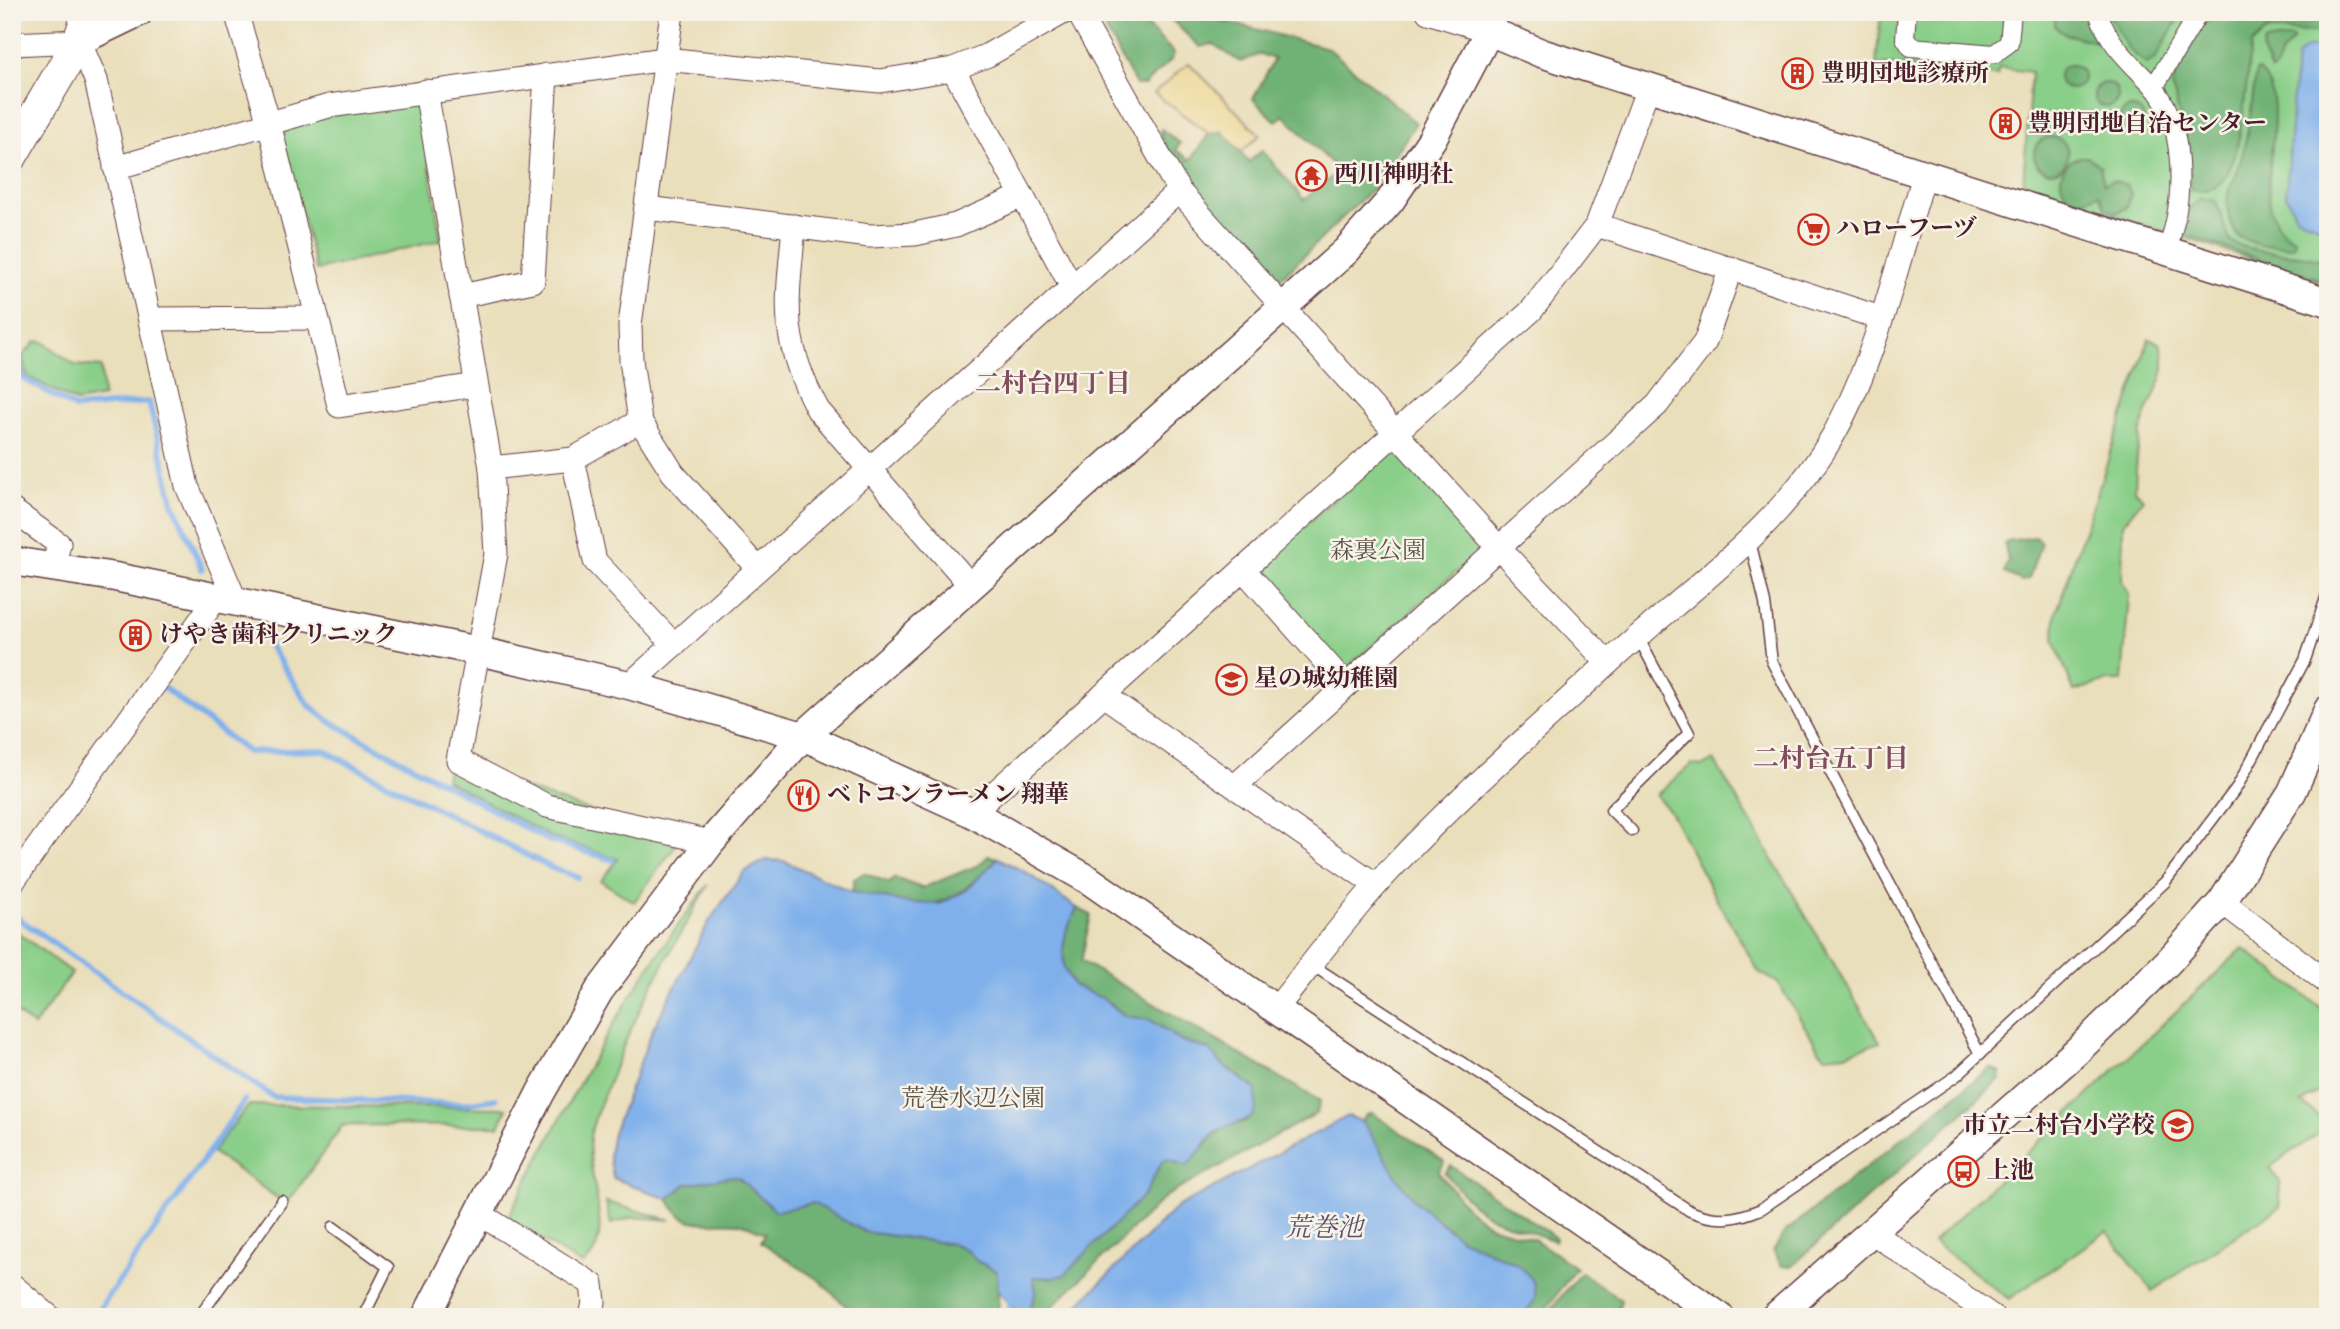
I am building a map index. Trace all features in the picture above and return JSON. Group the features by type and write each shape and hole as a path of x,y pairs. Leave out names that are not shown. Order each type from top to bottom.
{"main road":[{"path":"12,155 84,26"}],"street":[{"path":"12,44 139,12"},
{"path":"236,12 269,123 339,406 476,385"},
{"path":"672,12 630,325 631,360 640,421 673,472 758,569"},
{"path":"115,168 329,106 665,59 880,80 953,69 988,55 1064,12"},
{"path":"1078,12 1179,191 1397,431 1498,547 1608,663"},
{"path":"1428,12 1491,21 1541,53 2328,302"},
{"path":"1907,12 1905,38 1910,47 1994,54 2009,43 2012,12"},
{"path":"2098,12 2103,28 2116,47 2154,87 2167,112 2182,173 2178,214 2171,237"},
{"path":"2154,87 2198,14"},
{"path":"426,1317 541,1092 598,991 710,842 803,736 1346,251 1390,201 1432,139 1491,21"},
{"path":"84,26 187,486 227,599"},
{"path":"953,69 1072,287"},
{"path":"461,296 534,281 546,75"},
{"path":"972,813 1531,311 1597,225 1649,85"},
{"path":"426,92 491,468 496,554 458,760 547,806 710,842"},
{"path":"1275,1010 1376,885 1412,847 1608,663 1750,541 1834,434 1880,318 1924,173"},
{"path":"629,685 1179,191"},
{"path":"647,208 870,236 915,234 956,225 1022,196"},
{"path":"1597,225 1880,318"},
{"path":"794,226 787,302 793,358 818,410 971,586"},
{"path":"1235,786 1657,405 1705,342 1731,268"},
{"path":"151,319 317,318"},
{"path":"491,468 573,459 640,421"},
{"path":"573,459 595,561 674,645"},
{"path":"12,510 60,544 53,568"},
{"path":"12,561 227,599 478,651 629,685 803,736 972,813 1088,880 1720,1317"},
{"path":"1243,569 1346,685"},
{"path":"12,883 227,599"},
{"path":"1102,695 1376,885"},
{"path":"1775,1317 2077,1051 2168,962 2222,902 2292,792 2328,710"},
{"path":"2222,902 2328,983"},
{"path":"480,1213 592,1284 594,1302 591,1317"},
{"path":"1872,1232 1993,1317"},
{"path":"12,1285 50,1317"}],"lane":[{"path":"1750,541 1765,603 1772,662 1980,1054"},
{"path":"1312,965 1656,1190 1709,1219 1738,1219 1761,1209 1956,1076 2165,882 2237,787 2305,660 2328,592"},
{"path":"1632,831 1611,810 1689,733 1638,637"},
{"path":"200,1317 282,1202"},
{"path":"333,1227 388,1267 363,1317"}],"green space":[{"path":"1096,12 1134,12 1174,53 1172,59 1144,85 1136,85"},
{"path":"1163,12 1217,12 1224,21 1328,48 1416,123 1372,189 1275,284 1188,187 1160,135 1161,129 1180,143 1176,150 1190,160 1209,134 1222,131 1249,162 1262,150 1304,200 1339,171 1284,115 1276,121 1253,99 1274,59 1260,54 1240,62 1213,44 1200,47"},
{"path":"1881,12 2328,12 2328,284 2023,186 2031,72 1999,68 1997,76 1876,64"},
{"path":"2063,12 2088,15 2099,39 2097,42 2068,35 2055,27 2055,16"},
{"path":"2107,12 2182,12 2155,59 2146,64 2128,48"},
{"path":"2221,12 2284,12 2328,19 2328,32 2266,31 2251,45 2242,120 2233,160 2217,186 2208,190 2191,191 2189,156 2172,85 2201,25 2218,17"},
{"path":"2291,38 2294,40 2280,55 2276,68 2271,71 2262,51 2264,42"},
{"path":"2071,65 2082,72 2083,77 2076,88 2071,89 2060,82 2059,77 2066,66"},
{"path":"2259,70 2270,88 2274,109 2270,206 2278,226 2295,240 2293,247 2259,245 2239,237 2234,230 2227,205 2241,158 2256,71"},
{"path":"2106,83 2117,90 2118,95 2111,106 2106,107 2095,100 2094,95 2101,84"},
{"path":"410,102 421,109 441,240 316,270 282,138 288,126 333,114"},
{"path":"2132,108 2143,115 2144,120 2137,131 2132,132 2121,125 2120,120 2127,109"},
{"path":"2051,137 2063,142 2068,154 2063,166 2051,171 2039,166 2034,154 2039,142"},
{"path":"2080,157 2088,157 2100,166 2104,184 2113,180 2127,185 2131,194 2126,208 2116,213 2106,209 2099,194 2080,201 2066,192 2062,186 2062,172"},
{"path":"2201,198 2216,201 2230,241 2254,250 2328,262 2328,282 2180,233 2188,210"},
{"path":"2149,339 2159,343 2164,363 2138,446 2135,490 2143,499 2123,524 2122,581 2129,595 2122,681 2107,681 2074,691 2054,640 2056,614"},
{"path":"42,341 75,365 101,367 103,397 76,402 27,376 22,357 35,342"},
{"name":"森裏公園","path":"1388,451 1401,451 1480,540 1480,551 1348,667 1340,668 1258,578 1259,566"},
{"path":"2035,537 2041,542 2029,579 2022,581 2004,573 2008,561 2005,544 2008,541"},
{"path":"1714,760 1880,1042 1845,1054 1826,1056 1820,1051 1778,983 1759,972 1671,813 1656,795 1692,764 1703,766"},
{"path":"449,763 679,841 634,902 601,881 618,859 551,837 446,780"},
{"path":"988,856 998,858 979,877 962,891 932,903 899,902 852,892 854,879 864,873 890,883 894,878 922,888 979,865"},
{"path":"708,885 642,1006 595,1117 590,1153 598,1206 598,1240 593,1254 582,1265 507,1219 600,1047 650,965"},
{"path":"1077,908 1091,915 1081,961 1320,1101 1317,1113 1166,1196 1055,1304 1046,1317 1023,1317 1031,1306 1036,1291 1033,1277 1052,1278 1144,1195 1163,1160 1169,1159 1178,1164 1189,1159 1223,1129 1245,1122 1256,1108 1254,1087 1223,1065 1210,1050 1182,1041 1150,1020 1125,1016 1110,1003 1074,986 1064,968 1063,949 1066,931"},
{"path":"12,928 72,973 34,1026 12,1010"},
{"name":"市立二村台小学校","path":"2243,948 2328,1013 2328,1085 2302,1103 2328,1123 2328,1127 2270,1167 2280,1182 2280,1207 2152,1291 2107,1231 2009,1299 1933,1242"},
{"path":"1990,1068 2001,1072 2000,1079 1792,1266 1782,1266 1773,1251 1784,1233"},
{"path":"249,1105 507,1108 499,1126 343,1125 288,1202 279,1199 212,1152"},
{"path":"1372,1113 1445,1162 1438,1172 1468,1209 1490,1226 1534,1239 1576,1268 1546,1309 1547,1317 1522,1317 1535,1299 1535,1285 1519,1265 1461,1239 1416,1202 1399,1181 1361,1121"},
{"path":"1451,1166 1556,1238 1555,1241 1492,1218 1471,1203 1445,1173"},
{"path":"732,1176 739,1178 776,1211 813,1203 865,1232 953,1244 966,1249 977,1261 997,1271 999,1317 857,1317 820,1281 761,1242 765,1233 738,1223 690,1220 682,1216 668,1199 686,1184"},
{"path":"606,1202 671,1220 633,1217 611,1224"},
{"path":"1581,1272 1621,1300 1616,1317 1553,1317 1551,1309"}],"sand":[{"path":"1189,63 1260,135 1241,152 1222,131 1209,134 1154,93"}],"water":[{"path":"2328,47 2328,231 2296,216 2286,195 2296,57 2306,48"},
{"path":"998,858 1027,873 1077,908 1066,931 1063,949 1064,968 1074,986 1104,999 1125,1016 1150,1020 1181,1041 1210,1050 1223,1065 1256,1090 1256,1108 1252,1117 1216,1131 1187,1166 1169,1159 1163,1160 1144,1195 1064,1275 1052,1278 1033,1277 1036,1291 1031,1306 1023,1317 998,1291 997,1271 977,1261 966,1249 954,1244 865,1232 813,1203 776,1211 739,1178 733,1176 686,1184 668,1199 613,1178 609,1154 613,1133 653,1029 710,920 744,872 766,860 784,861 852,892 910,903 940,904 967,890"},
{"name":"荒巻池","path":"1348,1116 1361,1121 1367,1128 1399,1181 1416,1202 1461,1239 1519,1265 1531,1278 1535,1285 1535,1300 1522,1317 1066,1317 1177,1207"}],"waterway":[{"path":"12,337 23,378 75,408 149,402 173,502 202,569"},
{"path":"268,644 309,705 329,721 548,840 613,860"},
{"path":"165,689 248,752 323,750 554,869 578,877"},
{"path":"12,914 273,1097 463,1104 496,1099"},
{"path":"94,1317 245,1100"},
{"path":"1008,1317 1010,1297"}],"place":[{"name":"豊明団地診療所","path":"1798,74"},
{"name":"豊明団地自治センター","path":"2005,124"},
{"name":"西川神明社","path":"1311,175"},
{"name":"ハローフーヅ","path":"1813,229"},
{"name":"けやき歯科クリニック","path":"136,635"},
{"name":"星の城幼稚園","path":"1231,679"},
{"name":"ベトコンラーメン 翔華","path":"804,795"},
{"name":"市立二村台小学校","path":"2178,1126"},
{"name":"上池","path":"1963,1171"}],"district":[{"name":"二村台四丁目","path":"1053,384"},
{"name":"二村台五丁目","path":"1831,759"}],"park label":[{"name":"荒巻水辺公園","path":"973,1099"}]}
